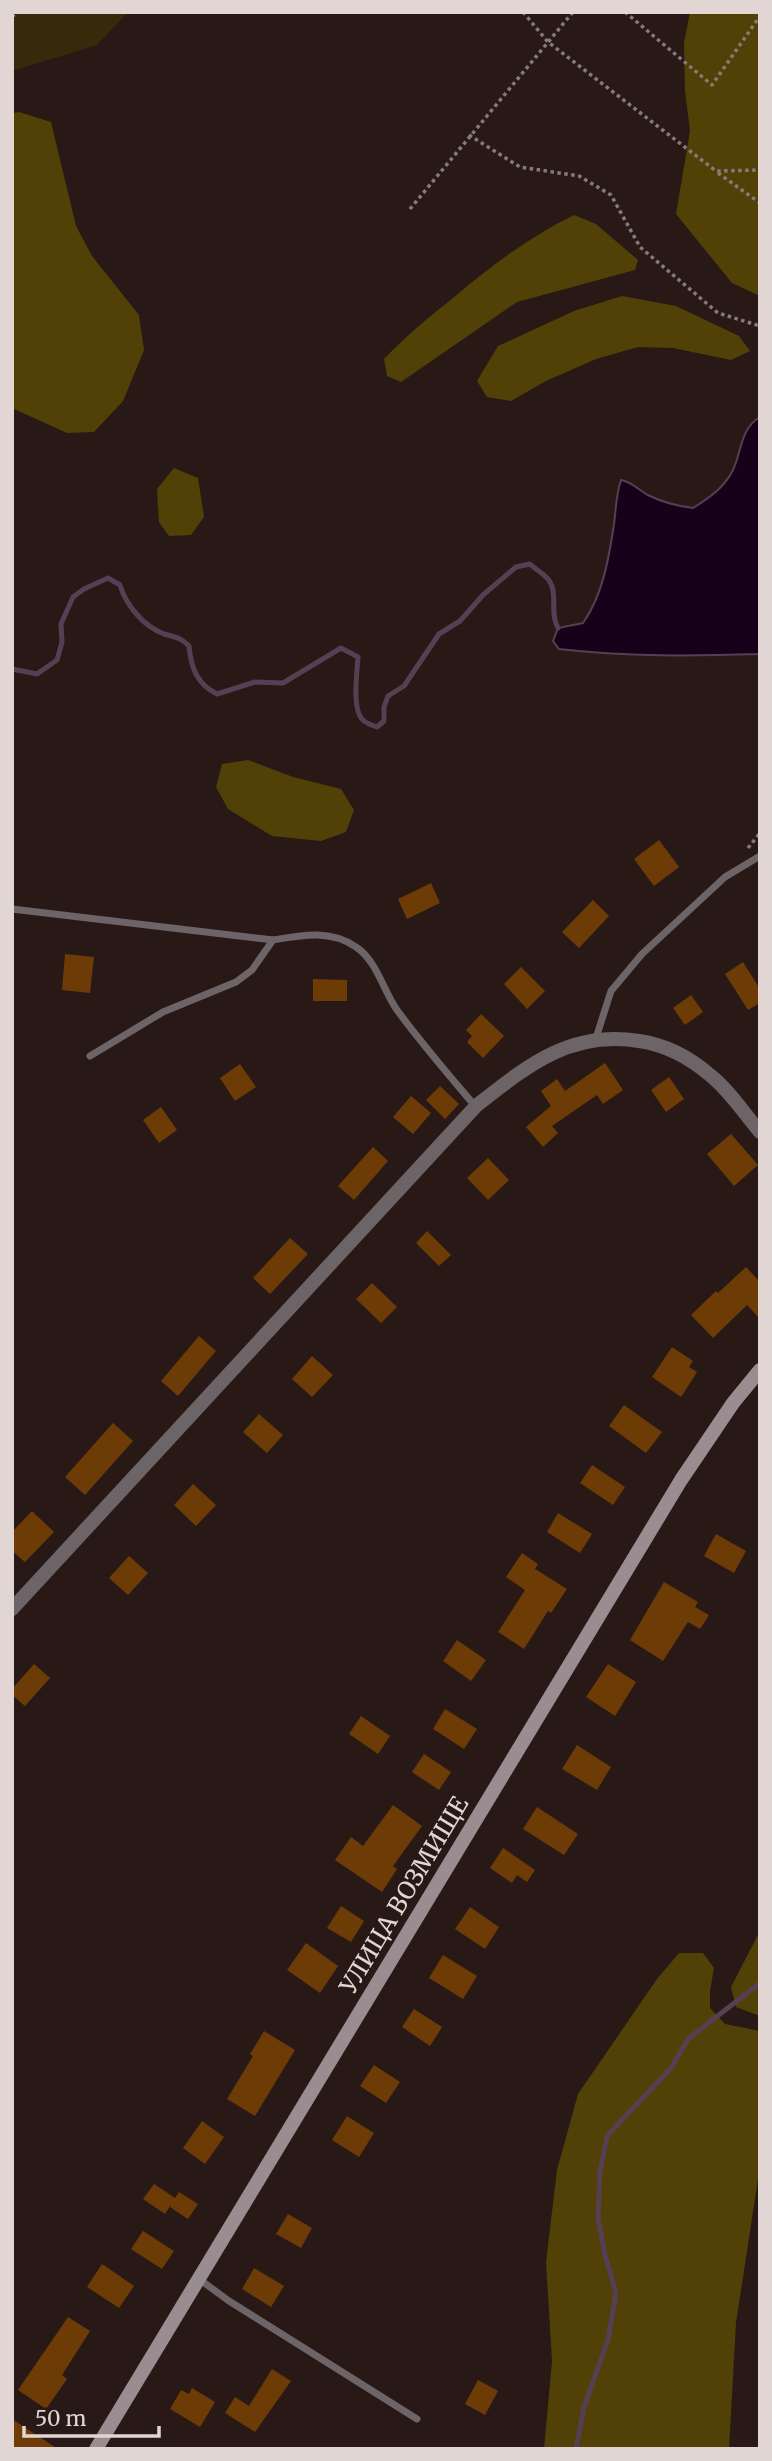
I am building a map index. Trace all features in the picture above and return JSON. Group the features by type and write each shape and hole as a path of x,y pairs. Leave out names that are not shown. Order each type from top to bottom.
{"main road":[{"name":"УЛИЦА ВОЗМИЩЕ","path":"96,2449 681,1480 733,1403 760,1370"}],"street":[{"path":"12,1609 476,1106 550,1054 596,1038 623,1038 655,1043 686,1056 713,1077 760,1132"}],"lane":[{"path":"596,1038 611,990 642,954 725,877 760,856"},
{"path":"12,909 273,940 309,933 331,936 355,946 368,957 395,1007 430,1054 476,1106"},
{"path":"89,1056 163,1012 236,982 252,970 273,940"},
{"path":"198,2279 417,2418"}],"path":[{"path":"12,17 17,12"},
{"path":"523,12 548,42 760,203"},
{"path":"410,209 573,12"},
{"path":"625,12 712,85 760,16"},
{"path":"469,135 520,167 579,176 611,195 640,247 718,313 760,326"},
{"path":"716,171 760,170"}],"shaded area":[{"path":"12,12 128,12 97,45 12,71"},
{"path":"690,12 760,12 760,296 732,283 676,214 690,131 685,91 684,43"},
{"path":"19,112 51,122 76,226 92,256 139,315 144,350 123,401 94,432 67,433 12,408 12,113"},
{"path":"574,215 596,224 638,260 635,270 517,302 401,382 387,376 384,359 418,327 511,253"},
{"path":"622,296 676,306 739,336 750,351 731,360 673,348 638,347 596,359 546,381 511,401 487,397 477,381 498,346 574,311"},
{"path":"760,417 760,654 634,655 559,649 553,641 558,628 583,623 596,600 610,549 621,480 660,501 693,508 725,482 733,470 745,434"},
{"path":"174,468 198,478 204,517 191,535 169,536 159,522 157,489"},
{"path":"248,760 293,777 341,789 354,810 346,832 321,841 272,836 228,809 216,787 222,764"},
{"path":"760,1931 760,2016 736,2007 731,1987"},
{"path":"679,1953 703,1953 714,1968 710,2008 725,2024 760,2031 760,2166 736,2323 729,2449 544,2449 552,2361 546,2262 557,2170 578,2094 657,1979"}],"building":[{"path":"659,840 679,867 654,886 634,859"},
{"path":"431,883 440,903 407,919 398,899"},
{"path":"593,900 609,916 579,948 562,932"},
{"path":"65,954 94,957 90,993 62,990"},
{"path":"743,962 760,989 760,1003 748,1010 725,974"},
{"path":"521,967 545,991 527,1009 504,984"},
{"path":"313,979 347,980 347,1001 313,1001"},
{"path":"691,995 703,1012 685,1025 673,1008"},
{"path":"481,1014 504,1036 483,1058 467,1042 472,1036 466,1030"},
{"path":"605,1063 623,1090 603,1104 597,1095 552,1126 558,1133 543,1147 526,1127 551,1106 541,1091 557,1079 565,1091"},
{"path":"240,1064 256,1087 235,1101 220,1078"},
{"path":"669,1077 684,1099 666,1112 651,1090"},
{"path":"440,1086 459,1104 445,1119 426,1100"},
{"path":"411,1096 431,1113 413,1134 393,1117"},
{"path":"161,1107 177,1130 159,1143 143,1120"},
{"path":"731,1134 758,1165 734,1186 707,1154"},
{"path":"373,1147 388,1161 354,1200 338,1186"},
{"path":"488,1158 509,1180 488,1200 467,1178"},
{"path":"427,1231 451,1255 439,1266 416,1243"},
{"path":"290,1238 308,1254 270,1294 253,1278"},
{"path":"746,1267 760,1282 760,1319 747,1305 713,1338 691,1315"},
{"path":"372,1283 397,1307 381,1323 356,1299"},
{"path":"199,1336 216,1351 178,1396 161,1381"},
{"path":"672,1347 693,1361 689,1367 697,1372 681,1397 652,1377"},
{"path":"312,1356 333,1375 312,1397 292,1379"},
{"path":"624,1405 662,1432 646,1453 609,1426"},
{"path":"259,1414 283,1435 267,1453 243,1432"},
{"path":"113,1423 133,1441 85,1495 65,1477"},
{"path":"592,1465 625,1487 613,1505 580,1483"},
{"path":"193,1484 216,1505 196,1526 174,1505"},
{"path":"32,1511 54,1532 25,1562 12,1551 12,1532"},
{"path":"558,1513 592,1534 580,1553 547,1532"},
{"path":"716,1534 746,1551 734,1573 704,1556"},
{"path":"522,1553 538,1564 535,1569 567,1589 551,1613 548,1611 524,1649 498,1632 525,1590 506,1577"},
{"path":"129,1556 148,1573 128,1595 109,1578"},
{"path":"664,1582 698,1602 695,1607 709,1615 700,1629 688,1622 663,1661 630,1640"},
{"path":"457,1640 486,1660 471,1681 443,1661"},
{"path":"34,1664 50,1678 25,1706 12,1695 12,1689"},
{"path":"608,1664 636,1682 615,1716 586,1697"},
{"path":"445,1709 477,1729 464,1749 433,1729"},
{"path":"361,1716 390,1736 378,1754 349,1734"},
{"path":"577,1745 611,1767 597,1790 562,1769"},
{"path":"424,1754 451,1772 439,1790 412,1772"},
{"path":"393,1805 422,1826 393,1866 397,1869 382,1892 335,1860 351,1837 363,1846"},
{"path":"537,1807 578,1834 564,1855 523,1829"},
{"path":"503,1848 535,1870 527,1882 517,1875 512,1883 490,1868"},
{"path":"341,1906 364,1921 351,1942 327,1928"},
{"path":"470,1907 499,1927 485,1949 455,1929"},
{"path":"306,1943 338,1966 320,1993 287,1970"},
{"path":"443,1955 477,1976 463,1999 429,1978"},
{"path":"414,2009 442,2027 430,2046 402,2027"},
{"path":"264,2031 295,2050 255,2116 227,2099 253,2056 250,2054"},
{"path":"374,2065 400,2082 386,2103 360,2086"},
{"path":"347,2116 374,2133 359,2157 332,2140"},
{"path":"202,2121 224,2137 205,2164 183,2148"},
{"path":"154,2184 175,2198 179,2192 198,2204 188,2219 170,2207 172,2203 165,2214 143,2199"},
{"path":"288,2214 312,2228 301,2248 276,2234"},
{"path":"143,2231 174,2251 162,2269 131,2249"},
{"path":"102,2264 134,2286 119,2308 87,2287"},
{"path":"254,2268 284,2286 271,2307 242,2289"},
{"path":"68,2317 90,2331 62,2375 67,2379 46,2409 18,2390"},
{"path":"272,2369 291,2381 255,2432 225,2413 235,2397 249,2406"},
{"path":"478,2380 498,2391 485,2415 465,2404"},
{"path":"192,2388 215,2402 200,2427 170,2409 181,2390 189,2394"},
{"path":"12,2419 58,2449 12,2449"}],"waterway":[{"path":"12,669 37,674 57,660 62,642 61,624 73,597 108,578 120,585 131,607 142,620 189,646 196,674 204,685 217,694 255,682 283,683 341,648 358,657 357,707 364,721 377,727 384,721 384,707 388,696 404,686 439,634 460,621 483,595 516,567 530,564 548,579 553,590 554,616 558,628"},
{"path":"576,2449 584,2407 608,2340 616,2293 598,2218 600,2172 607,2136 671,2068 688,2039 760,1983"}]}
